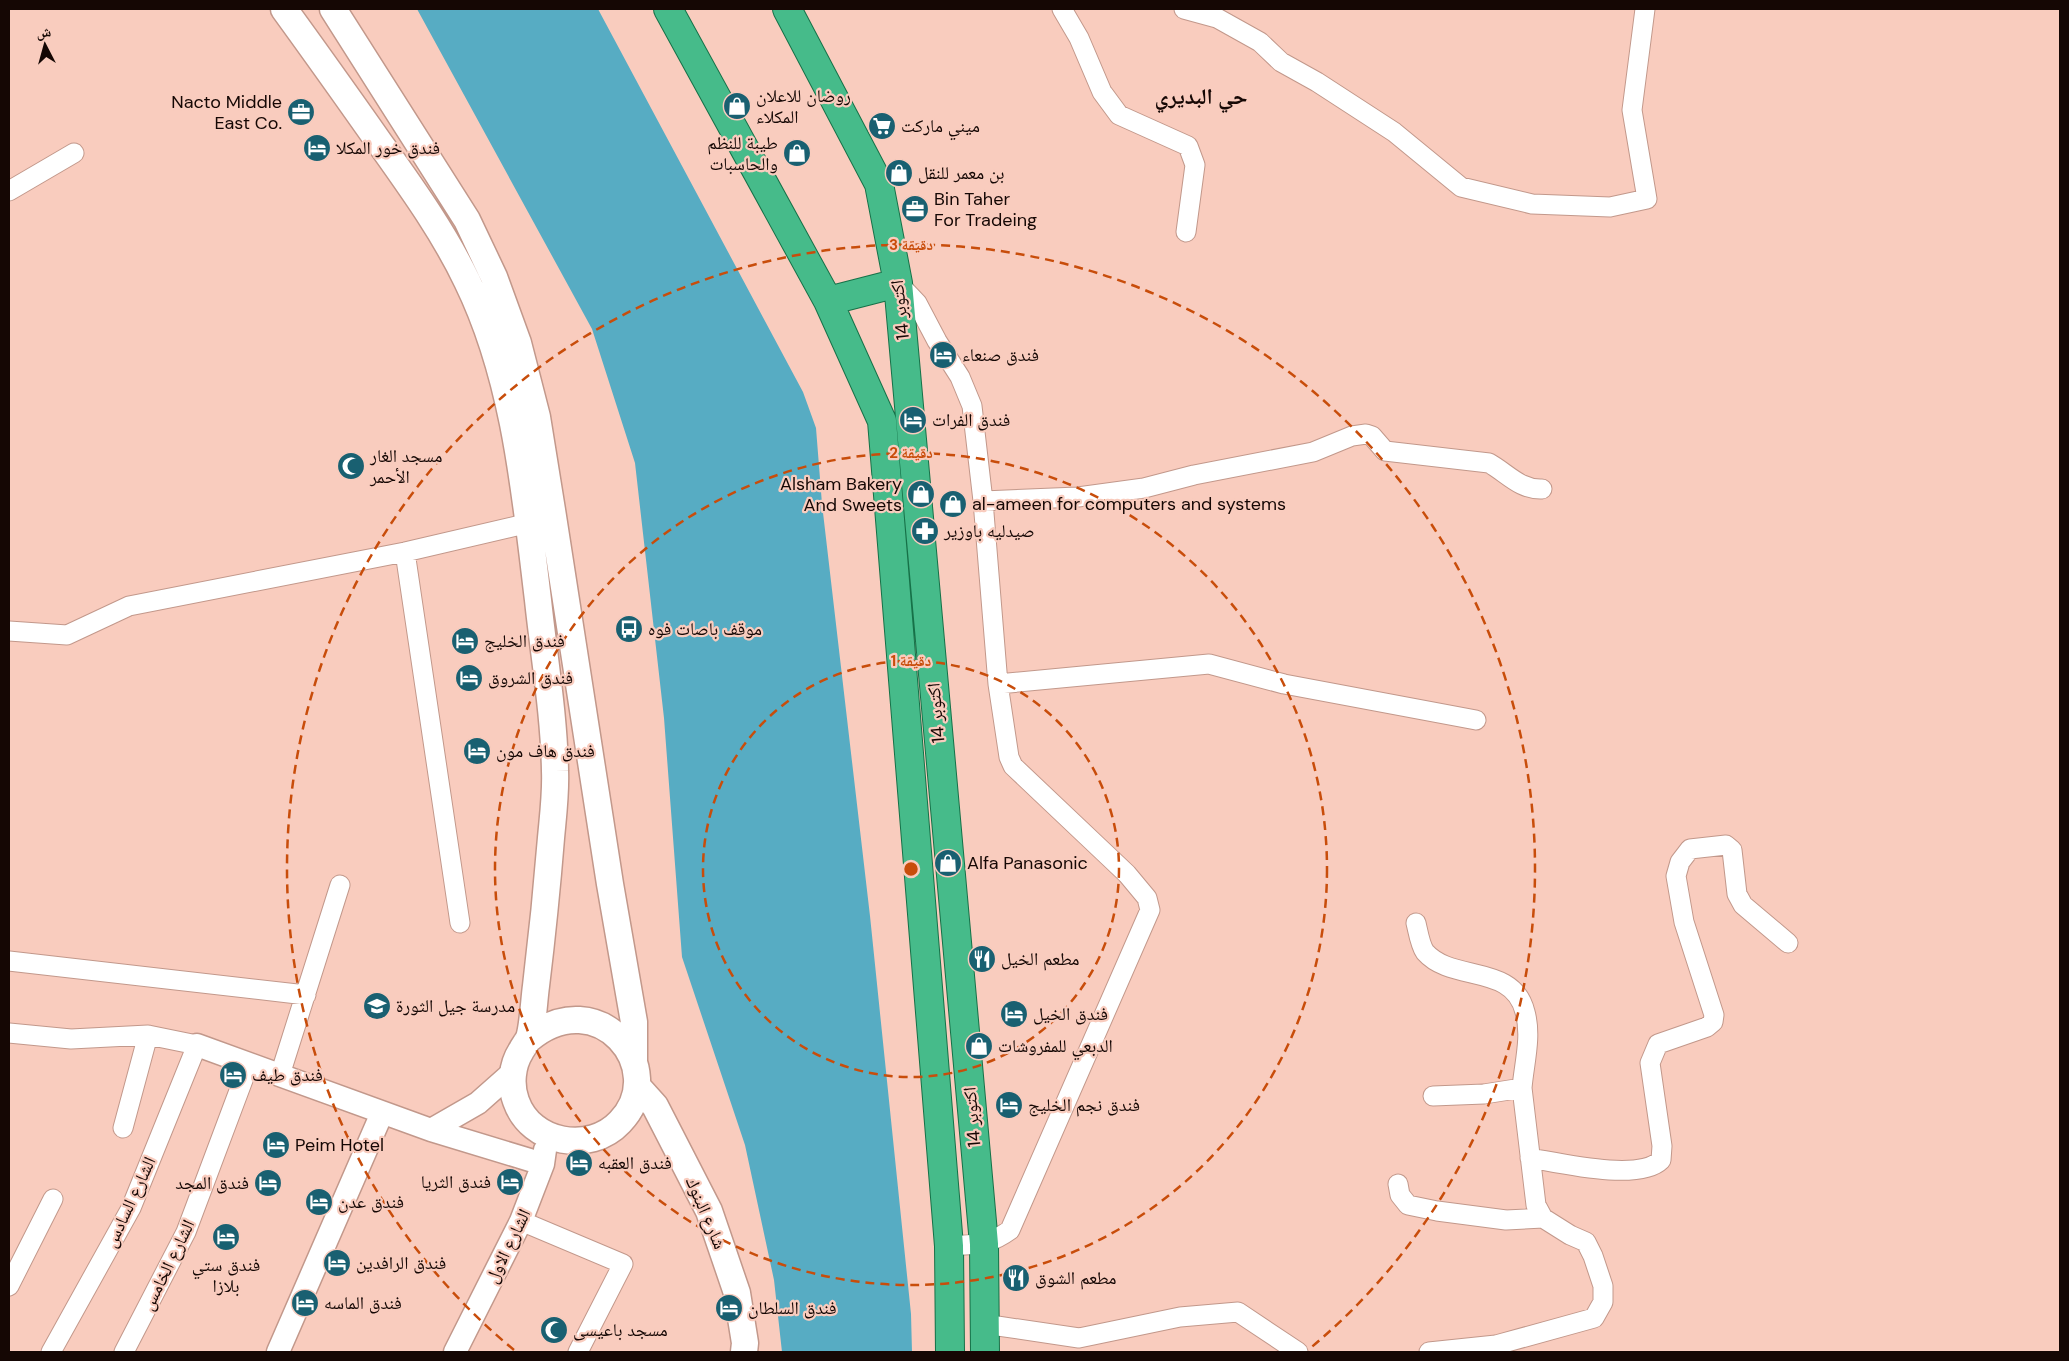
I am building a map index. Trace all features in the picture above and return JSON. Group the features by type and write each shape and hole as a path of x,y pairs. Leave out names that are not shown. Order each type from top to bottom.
{"highway":[{"path":"668,9 828,301 882,421 949,1246 950,1352"},
{"name":"14 اكتوبر","path":"787,9 879,184 898,283 984,1244 984,1352"},
{"path":"828,301 898,283"}],"main road":[{"path":"284,9 431,215 468,282 495,348 514,434 529,523 554,734 556,776 542,931 529,1038"},
{"path":"333,9 467,220 494,277 518,343 537,417 610,884 627,974 634,1022 636,1075 632,1104 622,1120 608,1133 590,1140 571,1142 546,1134 530,1123 521,1112 515,1100 513,1072 518,1054 529,1038 542,1028 557,1021 589,1020 605,1026 618,1036 628,1049 636,1075"},
{"name":"شارع البنوك","path":"636,1075 655,1106 709,1211 737,1293 745,1343 744,1352"}],"street":[{"path":"1062,9 1079,38 1102,92 1119,115 1188,146 1195,165 1186,232"},
{"path":"1184,9 1218,18 1260,42 1281,62 1317,82 1394,132 1461,187 1532,204 1610,207 1648,199 1632,110 1645,9"},
{"path":"9,190 74,153"},
{"path":"898,283 917,303 937,341 960,377 972,406 983,501 998,684 1009,757 1013,766 1127,874 1147,898 1150,910 1010,1230 997,1240 984,1244 949,1246"},
{"path":"983,501 1078,497 1144,488 1194,475 1313,452 1352,436 1366,434 1372,436 1385,452 1489,463 1501,469 1513,481 1536,489 1542,489"},
{"path":"9,631 67,635 129,606 405,552 529,523"},
{"path":"405,552 460,924"},
{"path":"998,684 1209,664 1284,684 1476,720"},
{"path":"1530,1158 1604,1170 1646,1169 1655,1166 1661,1160 1662,1146 1650,1063 1653,1053 1658,1044 1707,1027 1713,1022 1714,1015 1684,922 1676,876 1680,862 1690,849 1726,845 1732,850 1737,894 1743,904 1788,943"},
{"path":"280,1075 340,885"},
{"path":"1416,923 1424,951 1438,962 1493,979 1506,984 1517,992 1525,1012 1528,1033 1522,1088 1536,1205 1543,1218 1570,1235 1586,1242 1603,1286 1603,1302 1594,1318 1496,1345 1429,1352"},
{"path":"9,961 306,995"},
{"path":"9,1033 71,1039 148,1035 197,1045 431,1130 543,1164"},
{"path":"123,1128 148,1035"},
{"name":"الشارع السادس","path":"51,1352 131,1208 197,1045"},
{"name":"الشارع الخامس","path":"124,1352 186,1232 249,1064"},
{"path":"431,1130 478,1103 513,1072"},
{"path":"1433,1096 1484,1094 1522,1088"},
{"path":"278,1352 382,1113"},
{"name":"الشارع الاول","path":"455,1352 521,1221 543,1164 546,1134"},
{"path":"1398,1184 1400,1195 1408,1205 1437,1211 1506,1220 1543,1218"},
{"path":"9,1286 53,1199"},
{"path":"521,1221 623,1264 578,1352"},
{"path":"984,1324 1079,1338 1180,1317 1238,1312 1298,1352"}],"water":[{"path":"417,9 598,9 803,392 816,428 822,504 870,916 911,1314 912,1352 782,1352 774,1280 745,1145 682,957 664,718 635,463 592,329"}],"place":[{"name":"روضان للاعلان المكلاء","path":"737,106"},
{"name":"Nacto Middle East Co.","path":"301,112"},
{"name":"ميني ماركت","path":"882,126"},
{"name":"فندق خور المكلا","path":"317,148"},
{"name":"طيبة للنظم والحاسبات","path":"797,153"},
{"name":"بن معمر للنقل","path":"899,173"},
{"name":"Bin Taher For Tradeing","path":"915,209"},
{"name":"فندق صنعاء","path":"943,355"},
{"name":"فندق الفرات","path":"913,420"},
{"name":"مسجد الغار الأحمر","path":"351,466"},
{"name":"Alsham Bakery And Sweets","path":"921,494"},
{"name":"al-ameen for computers and systems","path":"953,504"},
{"name":"صيدليه باوزير","path":"925,531"},
{"name":"موقف باصات فوه","path":"629,629"},
{"name":"فندق الخليج","path":"465,641"},
{"name":"فندق الشروق","path":"469,678"},
{"name":"فندق هاف مون","path":"477,751"},
{"name":"Alfa Panasonic","path":"948,863"},
{"name":"مطعم الخيل","path":"982,959"},
{"name":"مدرسة جيل الثورة","path":"377,1006"},
{"name":"فندق الخيل","path":"1014,1014"},
{"name":"الدبعي للمفروشات","path":"979,1046"},
{"name":"فندق طيف","path":"233,1075"},
{"name":"فندق نجم الخليج","path":"1009,1105"},
{"name":"Peim Hotel","path":"276,1145"},
{"name":"فندق العقبه","path":"579,1163"},
{"name":"فندق الثريا","path":"510,1182"},
{"name":"فندق المجد","path":"268,1183"},
{"name":"فندق عدن","path":"319,1202"},
{"name":"فندق ستي بلازا","path":"226,1237"},
{"name":"فندق الرافدين","path":"337,1263"},
{"name":"مطعم الشوق","path":"1016,1278"},
{"name":"فندق الماسه","path":"305,1303"},
{"name":"فندق السلطان","path":"729,1308"},
{"name":"مسجد باعيسى","path":"554,1330"}],"district":[{"name":"حي البديري","path":"1201,96"}]}
